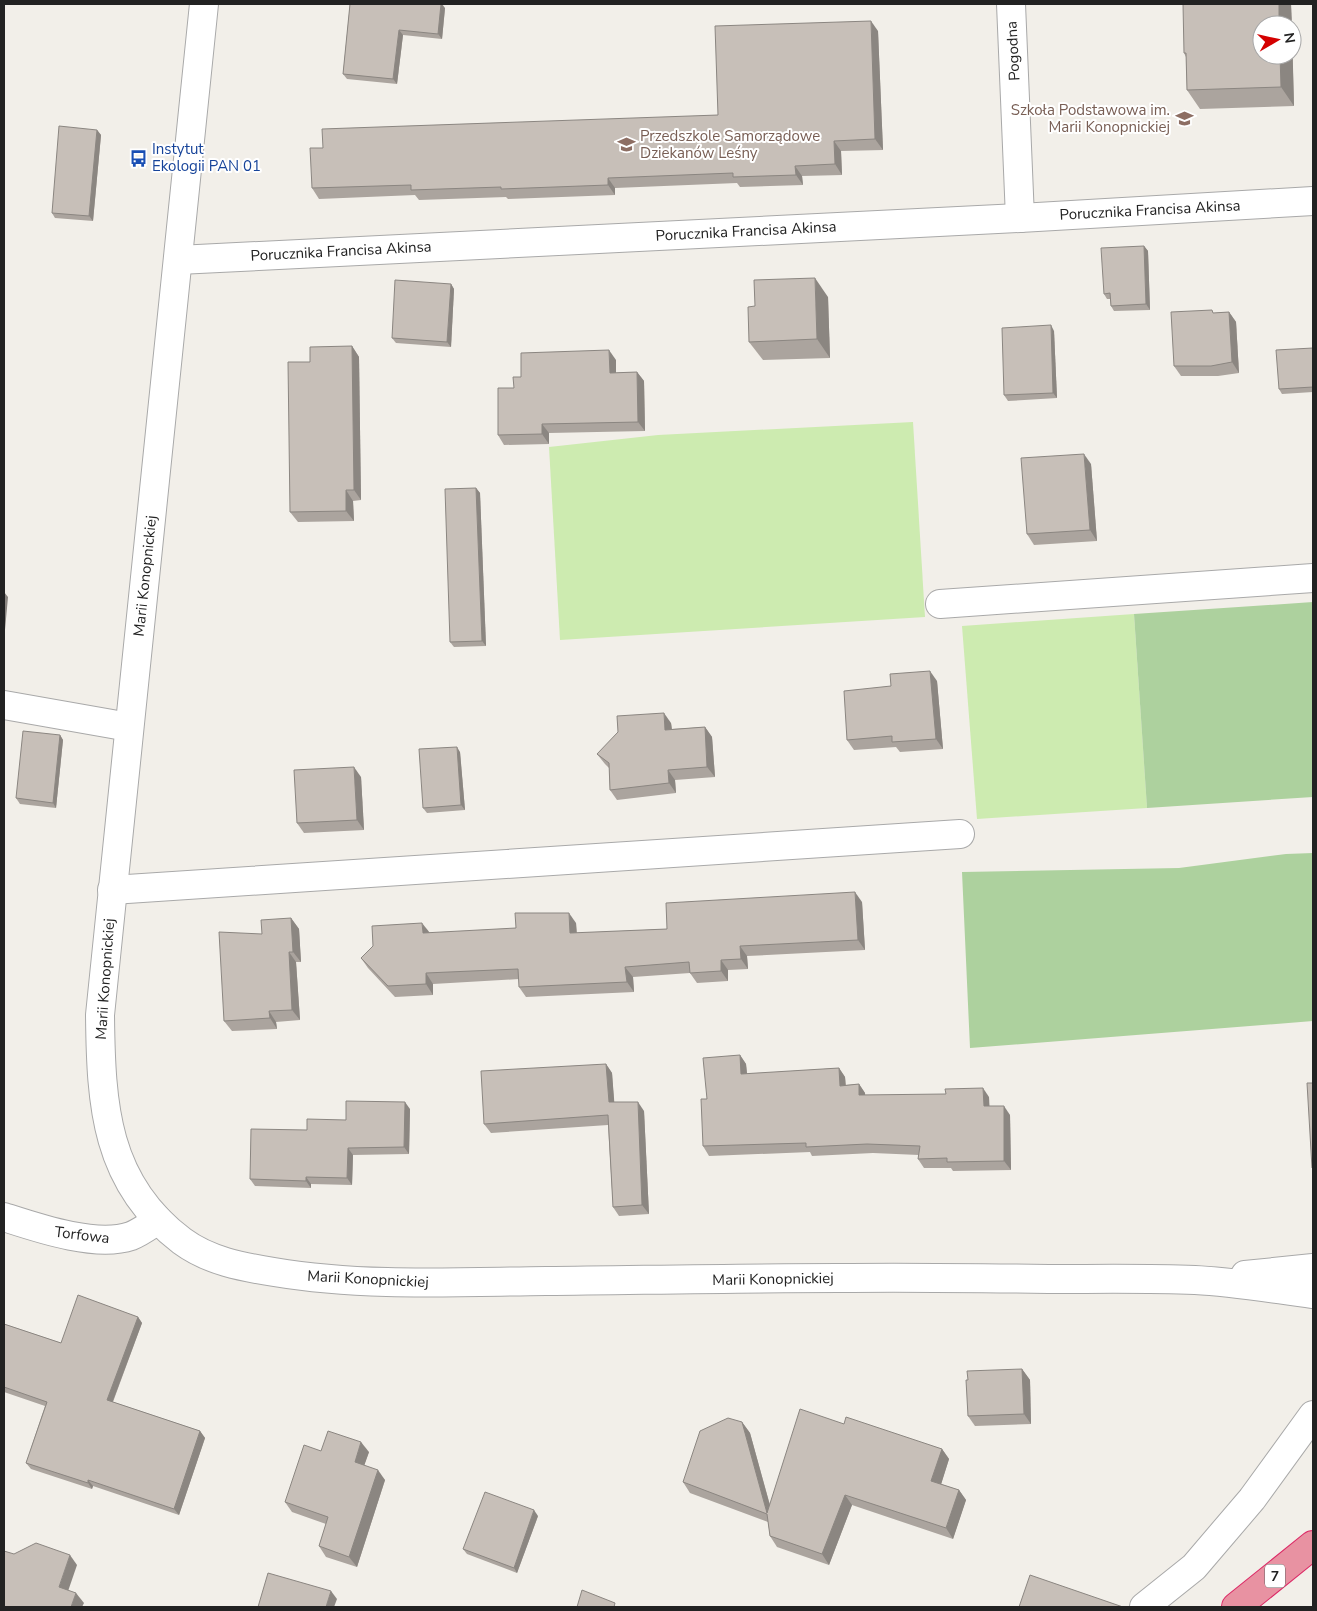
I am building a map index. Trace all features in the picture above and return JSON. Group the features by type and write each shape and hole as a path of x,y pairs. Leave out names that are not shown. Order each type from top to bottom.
{"highway":[{"name":"7","path":"1236,1607 1313,1545"}],"street":[{"name":"Marii Konopnickiej","path":"204,4 100,1015 102,1095 110,1134 120,1163 132,1187 158,1220 185,1243 217,1260 290,1275 361,1281 840,1278 1198,1280 1313,1268"},
{"name":"Pogodna","path":"1011,4 1020,218"},
{"name":"Porucznika Francisa Akinsa","path":"178,260 1020,218 1313,201"},
{"path":"940,604 1313,578"},
{"path":"4,705 129,726"},
{"path":"112,890 960,834"},
{"name":"Torfowa","path":"4,1217 59,1234 121,1239 134,1235 158,1220"},
{"name":"Marii Konopnickiej","path":"1198,1280 1313,1294"},
{"path":"1144,1607 1194,1567 1252,1498 1313,1415"}],"green space":[{"path":"913,422 925,617 560,640 549,447 658,435"},
{"path":"1313,602 1313,797 1147,808 1134,614"},
{"path":"1134,614 1147,808 977,819 962,626"},
{"path":"1313,853 1313,1021 970,1048 962,872 1179,868 1286,854"}],"building":[{"path":"350,4 441,4 438,34 399,30 393,79 343,74"},
{"path":"1183,4 1279,4 1279,15 1252,15 1252,65 1280,65 1281,87 1187,90 1186,53 1184,53"},
{"path":"871,21 875,139 834,141 835,164 795,166 796,175 733,177 733,173 608,178 608,185 411,190 411,185 312,188 310,148 323,148 322,129 718,115 715,26"},
{"path":"59,126 97,130 89,216 52,213"},
{"path":"1144,246 1146,304 1111,306 1110,293 1104,294 1101,248"},
{"path":"815,278 817,339 749,342 748,307 755,306 754,280"},
{"path":"395,280 451,284 447,342 392,338"},
{"path":"1212,310 1213,313 1229,312 1232,362 1211,366 1174,366 1171,312"},
{"path":"1051,325 1053,393 1004,395 1002,328"},
{"path":"352,346 354,490 346,490 346,511 290,512 288,362 310,362 310,347"},
{"path":"1313,348 1313,387 1279,389 1276,350"},
{"path":"609,350 610,373 637,372 638,422 542,424 542,434 498,435 498,388 514,388 513,377 521,377 521,353"},
{"path":"1084,454 1090,530 1027,534 1021,458"},
{"path":"476,488 482,641 450,642 445,489"},
{"path":"930,671 936,739 892,742 892,736 847,740 844,691 891,686 890,674"},
{"path":"664,713 665,730 705,727 707,767 668,770 669,783 610,790 609,763 597,754 618,732 617,716"},
{"path":"23,731 60,735 53,803 16,798"},
{"path":"457,747 461,805 423,808 419,749"},
{"path":"354,767 357,820 297,823 294,770"},
{"path":"855,892 858,940 740,946 741,959 721,960 721,971 690,973 689,962 625,967 627,982 519,987 518,969 426,973 426,984 388,986 361,958 373,946 372,926 422,923 423,933 516,928 515,913 569,913 570,933 667,929 666,903"},
{"path":"291,918 293,952 289,952 292,1010 269,1011 270,1018 224,1021 219,932 262,934 261,920"},
{"path":"740,1055 741,1074 839,1068 840,1086 859,1084 859,1095 946,1094 945,1089 983,1088 984,1106 1004,1106 1004,1161 947,1162 947,1158 918,1159 920,1146 867,1144 806,1147 806,1143 703,1146 701,1099 707,1099 703,1058"},
{"path":"606,1064 609,1102 638,1102 642,1205 613,1207 608,1115 484,1124 481,1071"},
{"path":"1307,1083 1313,1083 1313,1168 1312,1168"},
{"path":"346,1101 405,1102 404,1147 348,1148 347,1178 306,1177 306,1181 250,1179 251,1129 307,1130 307,1119 346,1120"},
{"path":"78,1295 138,1317 107,1400 200,1431 174,1509 88,1480 88,1483 26,1463 47,1402 4,1387 4,1324 61,1343"},
{"path":"1022,1369 1024,1414 968,1416 967,1371"},
{"path":"800,1409 844,1424 846,1417 942,1449 931,1481 959,1490 946,1528 845,1495 822,1554 770,1536 767,1514 683,1482 700,1431 728,1418 742,1422 767,1513"},
{"path":"328,1431 361,1442 355,1462 378,1470 349,1557 319,1546 328,1517 285,1502 304,1445 321,1451"},
{"path":"485,1492 534,1510 514,1568 463,1549"},
{"path":"36,1543 70,1555 59,1587 76,1593 71,1607 4,1607 4,1551 14,1554"},
{"path":"268,1573 331,1591 326,1607 258,1607"},
{"path":"1030,1575 1123,1607 1019,1607"},
{"path":"582,1590 615,1603 614,1607 577,1607"}],"place":[{"name":"Szkoła Podstawowa im. Marii Konopnickiej","path":"1184,119"},
{"name":"Przedszkole Samorządowe Dziekanów Leśny","path":"626,145"},
{"name":"Instytut Ekologii PAN 01","path":"138,158"}]}
